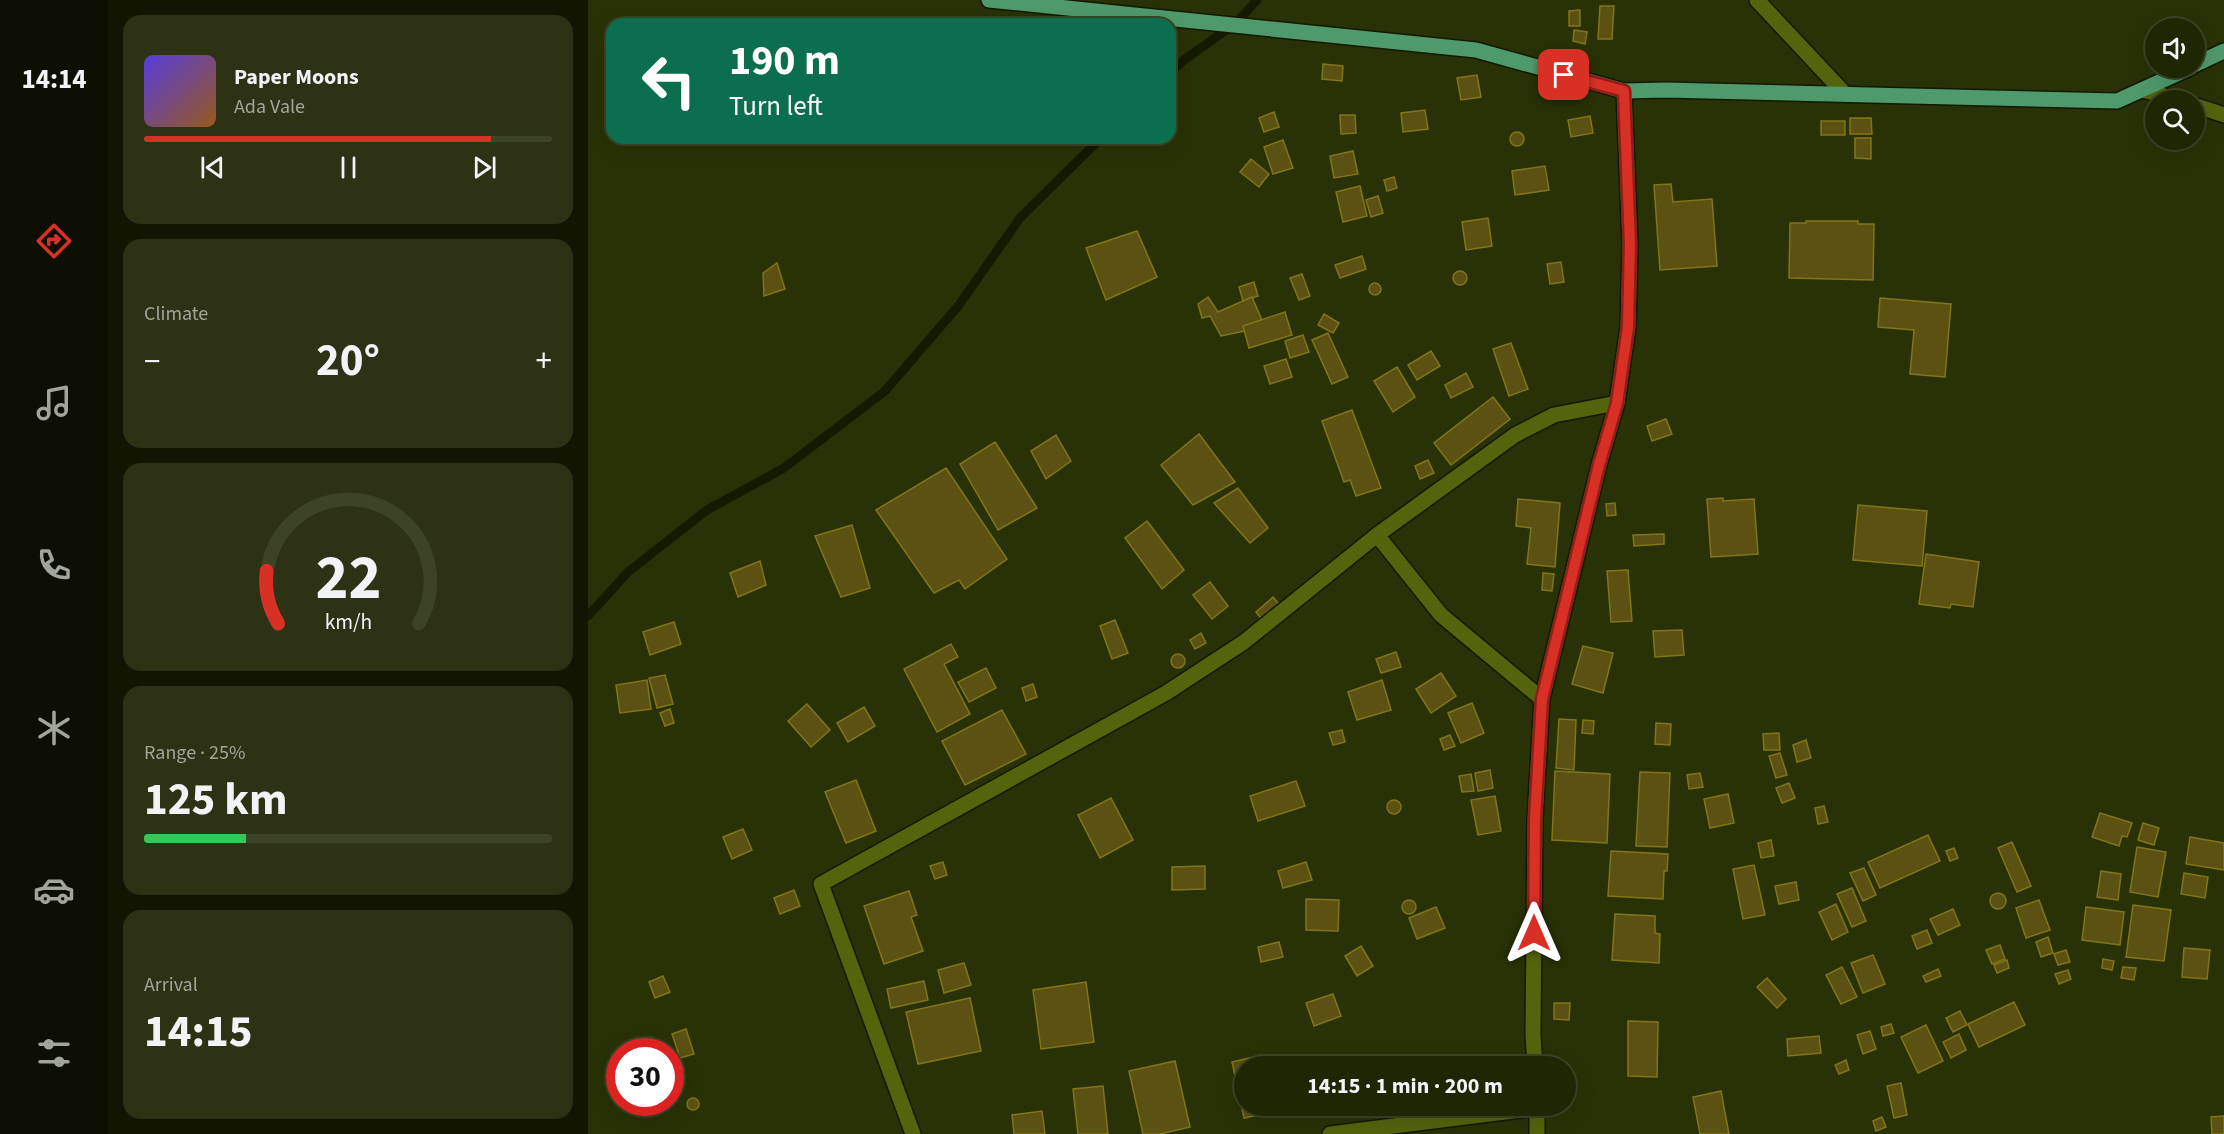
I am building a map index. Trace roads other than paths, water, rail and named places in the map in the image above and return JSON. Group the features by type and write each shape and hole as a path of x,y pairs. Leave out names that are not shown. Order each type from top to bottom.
{"main road":[{"path":"989,0 1176,18"},
{"path":"1176,18 1476,50 1624,91 1666,90 2117,101 2169,78"},
{"path":"2205,60 2224,51"}],"street":[{"path":"1757,0 1845,94"},
{"path":"1534,1056 1535,819 1542,699 1599,465 1617,403 1628,327 1630,245 1624,91"},
{"path":"2205,109 2224,115"},
{"path":"913,1134 821,884 1166,693 1244,642 1377,536 1515,435 1554,415 1617,403"},
{"path":"1377,536 1441,615 1542,699"},
{"path":"1330,1134 1468,1116"},
{"path":"1537,1116 1537,1134"}],"waterway":[{"path":"1176,67 1236,23 1257,0"},
{"path":"588,616 628,572 707,510 784,468 885,391 959,305 1020,218 1095,144"}]}
